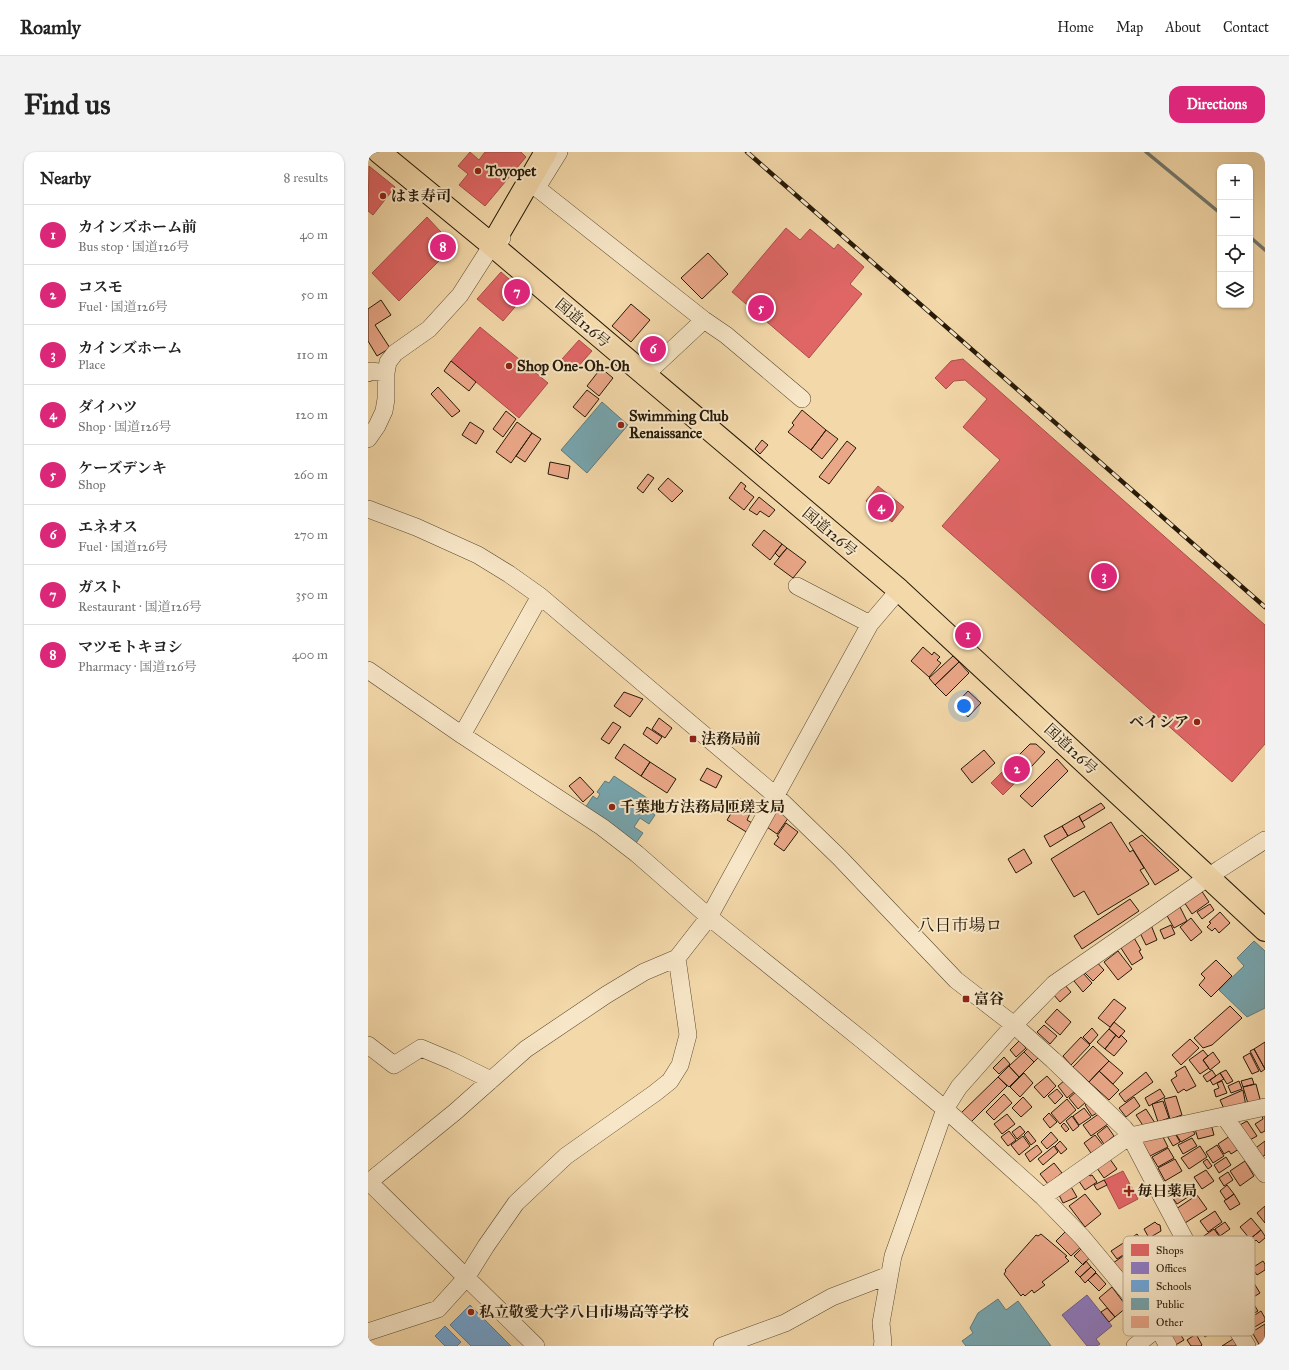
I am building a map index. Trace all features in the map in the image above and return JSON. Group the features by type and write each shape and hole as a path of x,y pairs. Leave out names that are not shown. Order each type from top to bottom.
{"main road":[{"name":"国道126号","path":"379,152 899,590 1265,930"},
{"path":"492,246 546,152"}],"street":[{"path":"368,439 377,426 384,411 388,362 395,353 429,329 460,295 492,246 507,235 559,152"},
{"path":"536,188 704,320 726,335 802,399"},
{"path":"645,375 704,320"},
{"path":"368,373 371,371 386,373"},
{"path":"368,509 416,527 478,555 509,574 540,596 775,794 840,858 956,980 1014,1025 1124,1128 1130,1136 1184,1236"},
{"path":"797,586 870,624"},
{"path":"536,1346 369,1181 455,1112 526,1049 606,995 644,972 677,958 709,917 775,794 870,624 899,590"},
{"path":"462,735 540,596"},
{"path":"368,670 462,735 602,827 637,854 709,917 867,1044 944,1109 1043,1197 1082,1237 1123,1286"},
{"path":"882,1346 883,1343 880,1323 893,1256 944,1109 959,1087 1014,1025 1054,984 1208,876 1265,840"},
{"path":"368,1332 438,1309 466,1278 516,1203 566,1156 655,1093 670,1080 680,1065 688,1035 677,958"},
{"path":"368,1045 394,1065 421,1048 491,1080"},
{"path":"1043,1197 1130,1136 1265,1107"},
{"path":"1224,1116 1265,1174"},
{"path":"722,1346 785,1322 832,1297 889,1275"},
{"path":"1135,1346 1148,1336"},
{"path":"1162,1336 1168,1346"},
{"path":"1241,1336 1247,1346"}],"building: Shops":[{"path":"470,152 479,160 485,152 521,152 526,157 485,206 459,185 468,174 458,166"},
{"path":"369,166 395,187 373,215 368,211"},
{"path":"427,217 454,246 399,301 372,273"},
{"path":"786,228 800,240 810,229 834,249 838,244 864,267 850,284 862,294 809,358 732,292"},
{"path":"501,272 526,294 503,321 477,299"},
{"path":"480,327 548,383 519,418 451,361"},
{"path":"655,337 665,346 654,358 644,349"},
{"path":"579,340 592,351 575,370 562,359"},
{"path":"963,359 1265,625 1265,744 1232,782 942,526 1000,460 963,427 987,399 965,380 954,381 946,389 935,378 951,361"},
{"path":"878,486 904,507 892,522 866,501"},
{"path":"1019,755 1031,767 1003,795 991,783"},
{"path":"1123,1171 1138,1199 1119,1209 1104,1180"}],"building: Offices":[{"path":"1087,1295 1112,1326 1096,1339 1100,1344 1097,1346 1087,1346 1062,1315"}],"building: Schools":[{"path":"470,1305 511,1346 471,1346 450,1325"},
{"path":"445,1326 461,1342 457,1346 445,1346 435,1336"}],"building: Public":[{"path":"602,402 628,425 587,473 561,450"},
{"path":"614,776 656,804 651,812 655,815 649,824 640,818 634,827 643,833 636,843 585,808 593,796 597,799 600,794 597,792 605,781 609,783"},
{"path":"1254,941 1265,951 1265,1008 1247,1017 1219,990 1244,966 1237,958"},
{"path":"998,1299 1006,1310 1018,1301 1051,1346 966,1346 962,1341 973,1333 970,1328 978,1313"}],"building: Other":[{"path":"708,253 728,274 702,299 681,278"},
{"path":"381,300 391,315 375,325 390,348 377,356 368,341 368,309"},
{"path":"631,304 650,320 631,342 612,326"},
{"path":"451,361 476,382 469,391 444,371"},
{"path":"601,368 613,378 599,396 587,386"},
{"path":"438,387 460,411 452,417 431,394"},
{"path":"587,390 599,399 585,417 573,407"},
{"path":"802,410 826,430 811,450 788,432 794,425 792,423"},
{"path":"506,411 516,419 503,437 493,429"},
{"path":"470,422 484,431 476,444 462,435"},
{"path":"517,422 532,433 511,463 496,452"},
{"path":"826,430 838,439 822,459 811,450"},
{"path":"532,433 541,439 525,462 516,456"},
{"path":"762,440 768,445 760,454 755,449"},
{"path":"847,441 856,448 829,484 819,477"},
{"path":"550,462 570,466 568,479 548,474"},
{"path":"648,474 654,478 643,493 637,488"},
{"path":"668,478 683,491 672,502 658,489"},
{"path":"741,482 746,486 744,489 754,497 744,510 729,498"},
{"path":"759,497 775,510 769,517 760,511 757,515 749,510"},
{"path":"764,530 782,544 770,560 752,545"},
{"path":"782,544 787,548 779,557 775,553"},
{"path":"787,548 806,562 793,578 774,564"},
{"path":"923,647 932,655 934,652 940,657 937,660 941,663 929,677 911,661"},
{"path":"953,656 959,662 935,685 929,678"},
{"path":"959,662 969,673 946,696 935,685"},
{"path":"968,691 981,703 968,717 955,705"},
{"path":"624,692 643,699 630,717 614,706"},
{"path":"659,718 672,728 665,738 652,729"},
{"path":"613,722 621,727 609,744 601,739"},
{"path":"647,727 662,737 657,744 643,734"},
{"path":"624,744 650,762 641,776 615,758"},
{"path":"1030,744 1036,744 1045,752 1031,767 1019,755"},
{"path":"984,750 995,763 972,783 961,769"},
{"path":"1057,759 1068,771 1032,807 1020,796"},
{"path":"650,762 676,779 667,793 641,776"},
{"path":"707,768 722,776 716,788 700,780"},
{"path":"580,777 594,792 583,802 569,786"},
{"path":"740,799 747,804 751,802 754,805 747,820 754,824 748,833 727,820"},
{"path":"1101,803 1105,808 1082,822 1079,816"},
{"path":"776,808 789,817 777,834 764,825"},
{"path":"1079,816 1085,827 1068,836 1062,826"},
{"path":"1111,822 1130,852 1133,850 1144,868 1140,870 1149,884 1098,915 1084,891 1074,897 1051,859"},
{"path":"786,823 798,832 784,851 774,844 779,837 777,836"},
{"path":"1062,826 1068,836 1050,847 1044,836"},
{"path":"1142,835 1179,870 1155,885 1129,843"},
{"path":"1024,849 1032,863 1016,873 1008,859"},
{"path":"1201,890 1209,902 1192,914 1184,902"},
{"path":"1130,899 1139,911 1082,949 1074,936"},
{"path":"1210,904 1214,910 1202,919 1197,912"},
{"path":"1180,907 1187,921 1174,928 1166,914"},
{"path":"1220,912 1230,923 1219,933 1215,928 1212,931 1207,927 1211,923 1209,922"},
{"path":"1191,918 1202,932 1191,941 1180,927"},
{"path":"1151,925 1157,940 1146,945 1139,931"},
{"path":"1171,925 1175,934 1164,939 1160,930"},
{"path":"1133,936 1141,950 1139,951 1143,958 1132,965 1119,945"},
{"path":"1118,951 1132,969 1118,980 1104,962"},
{"path":"1094,959 1104,970 1093,981 1082,970"},
{"path":"1216,960 1232,976 1211,997 1199,985 1205,978 1201,974"},
{"path":"1083,973 1092,983 1083,992 1074,981"},
{"path":"1064,984 1071,992 1060,1002 1053,994"},
{"path":"1114,999 1126,1008 1110,1027 1098,1018"},
{"path":"1230,1006 1242,1018 1212,1045 1203,1048 1194,1038"},
{"path":"1057,1009 1071,1022 1060,1035 1045,1022"},
{"path":"1114,1022 1125,1031 1119,1038 1109,1029"},
{"path":"1044,1025 1057,1036 1050,1044 1037,1032"},
{"path":"1092,1028 1098,1035 1090,1044 1083,1037"},
{"path":"1109,1029 1116,1035 1105,1049 1097,1042"},
{"path":"1116,1035 1119,1038 1121,1035 1127,1041 1114,1056 1105,1049"},
{"path":"1081,1037 1090,1045 1071,1065 1063,1056"},
{"path":"1190,1039 1199,1048 1181,1065 1172,1055"},
{"path":"1019,1041 1026,1048 1016,1057 1010,1050"},
{"path":"1265,1042 1265,1069 1254,1049"},
{"path":"1093,1046 1109,1061 1089,1082 1073,1067"},
{"path":"1029,1047 1039,1057 1034,1062 1024,1052"},
{"path":"1254,1049 1265,1069 1261,1072 1250,1051"},
{"path":"1203,1050 1208,1056 1203,1060 1209,1068 1200,1074 1189,1060"},
{"path":"1024,1052 1034,1062 1019,1077 1009,1066"},
{"path":"1213,1052 1220,1062 1210,1070 1203,1060"},
{"path":"1250,1053 1259,1071 1252,1074 1243,1057"},
{"path":"1004,1057 1010,1064 999,1074 993,1068"},
{"path":"1109,1061 1123,1073 1113,1084 1099,1071"},
{"path":"1009,1066 1019,1077 1009,1087 998,1077"},
{"path":"1185,1066 1196,1086 1186,1091 1184,1089 1178,1093 1171,1080 1177,1076 1175,1072"},
{"path":"1212,1070 1216,1076 1207,1082 1203,1076"},
{"path":"1226,1070 1233,1081 1227,1084 1220,1073"},
{"path":"1099,1071 1119,1090 1109,1100 1089,1082"},
{"path":"1146,1072 1153,1082 1125,1102 1119,1094"},
{"path":"1024,1073 1033,1083 1020,1097 1010,1087"},
{"path":"1220,1073 1224,1079 1213,1085 1210,1080"},
{"path":"1047,1076 1056,1086 1044,1098 1034,1087"},
{"path":"998,1077 1007,1086 969,1124 960,1114"},
{"path":"1252,1078 1254,1084 1243,1087 1241,1081"},
{"path":"1065,1080 1075,1091 1067,1098 1058,1086"},
{"path":"1222,1081 1227,1093 1216,1097 1214,1090 1219,1088 1217,1083"},
{"path":"1239,1081 1242,1089 1231,1093 1228,1086"},
{"path":"1256,1084 1261,1103 1249,1107 1243,1087"},
{"path":"1057,1089 1063,1096 1055,1104 1048,1096"},
{"path":"1160,1089 1165,1097 1149,1106 1145,1098"},
{"path":"1243,1090 1246,1106 1225,1111 1220,1100"},
{"path":"1076,1092 1086,1102 1078,1109 1069,1098"},
{"path":"1004,1094 1012,1103 994,1120 986,1112"},
{"path":"1176,1096 1182,1115 1170,1119 1164,1099"},
{"path":"1023,1097 1032,1107 1021,1117 1012,1108"},
{"path":"1134,1097 1140,1106 1126,1117 1119,1108"},
{"path":"1067,1099 1076,1110 1060,1124 1051,1113"},
{"path":"1163,1101 1169,1118 1158,1122 1152,1104"},
{"path":"1089,1102 1097,1113 1092,1116 1085,1105"},
{"path":"1084,1108 1091,1117 1079,1125 1073,1116"},
{"path":"1146,1109 1155,1123 1144,1127 1136,1115"},
{"path":"1049,1113 1057,1122 1050,1128 1043,1119"},
{"path":"1100,1113 1108,1124 1091,1136 1083,1125"},
{"path":"1007,1114 1015,1124 1002,1134 994,1124"},
{"path":"1265,1114 1265,1131 1261,1133 1255,1124 1263,1119 1262,1116"},
{"path":"1072,1116 1079,1126 1073,1131 1066,1121"},
{"path":"1247,1121 1257,1136 1248,1141 1238,1126"},
{"path":"1064,1123 1069,1129 1066,1132 1061,1126"},
{"path":"1211,1124 1214,1135 1198,1139 1195,1129"},
{"path":"1020,1126 1025,1132 1017,1139 1012,1132"},
{"path":"1107,1126 1114,1136 1104,1144 1097,1134"},
{"path":"1191,1126 1195,1134 1181,1142 1176,1134"},
{"path":"1173,1130 1180,1142 1173,1146 1166,1134"},
{"path":"1009,1131 1016,1140 1008,1146 1001,1137"},
{"path":"1028,1131 1036,1141 1031,1145 1024,1135"},
{"path":"1051,1132 1058,1140 1047,1149 1041,1142"},
{"path":"1095,1135 1103,1145 1091,1153 1084,1143"},
{"path":"1023,1136 1030,1146 1019,1155 1011,1145"},
{"path":"1230,1136 1239,1149 1231,1154 1229,1151 1224,1154 1218,1144"},
{"path":"1163,1137 1168,1147 1150,1156 1141,1140"},
{"path":"1192,1138 1197,1146 1183,1154 1178,1145"},
{"path":"1060,1141 1067,1149 1061,1154 1055,1146"},
{"path":"1265,1141 1265,1155 1259,1159 1253,1150"},
{"path":"1037,1145 1042,1152 1030,1162 1025,1154"},
{"path":"1217,1145 1224,1156 1213,1163 1206,1152"},
{"path":"1054,1146 1058,1152 1043,1165 1038,1159"},
{"path":"1200,1146 1207,1157 1189,1169 1181,1158"},
{"path":"1168,1148 1174,1158 1158,1167 1152,1157"},
{"path":"1107,1155 1117,1169 1104,1178 1094,1164"},
{"path":"1226,1157 1231,1165 1219,1173 1214,1165"},
{"path":"1175,1159 1182,1171 1165,1181 1158,1168"},
{"path":"1207,1159 1212,1166 1208,1169 1203,1162"},
{"path":"1245,1161 1254,1176 1240,1186 1230,1171"},
{"path":"1054,1163 1062,1173 1048,1184 1040,1174"},
{"path":"1086,1170 1097,1182 1085,1190 1076,1177"},
{"path":"1206,1170 1214,1181 1202,1189 1194,1177"},
{"path":"1228,1172 1233,1180 1224,1186 1219,1178"},
{"path":"1104,1180 1107,1185 1097,1190 1094,1185"},
{"path":"1179,1183 1188,1197 1177,1204 1168,1191"},
{"path":"1070,1185 1077,1197 1063,1203 1057,1191"},
{"path":"1227,1185 1234,1194 1226,1200 1220,1191"},
{"path":"1085,1194 1101,1214 1085,1227 1069,1206"},
{"path":"1234,1194 1240,1204 1230,1210 1224,1201"},
{"path":"1197,1195 1207,1209 1185,1223 1176,1209"},
{"path":"1265,1206 1265,1223 1257,1213"},
{"path":"1215,1211 1222,1222 1208,1232 1200,1221"},
{"path":"1251,1218 1261,1230 1254,1236 1248,1236 1240,1227"},
{"path":"1155,1222 1160,1225 1161,1231 1152,1236 1148,1236 1144,1229"},
{"path":"1225,1222 1230,1229 1220,1236 1215,1229"},
{"path":"1068,1229 1083,1245 1071,1256 1056,1241"},
{"path":"1214,1229 1219,1236 1204,1236"},
{"path":"1261,1230 1265,1238 1259,1243 1256,1240 1255,1241 1255,1236 1254,1236"},
{"path":"1041,1234 1067,1256 1065,1257 1069,1261 1042,1282 1045,1285 1034,1293 1032,1290 1025,1296 1023,1294 1021,1296 1004,1274 1006,1271 1005,1270 1036,1235 1038,1236"},
{"path":"1123,1243 1123,1255 1117,1259 1111,1251"},
{"path":"1084,1246 1092,1255 1083,1265 1074,1256"},
{"path":"1123,1256 1123,1277 1113,1263"},
{"path":"1086,1261 1091,1267 1080,1277 1075,1272"},
{"path":"1263,1261 1265,1264 1265,1270 1257,1275 1255,1272 1255,1266"},
{"path":"1091,1267 1096,1272 1085,1283 1080,1277"},
{"path":"1096,1273 1106,1284 1099,1291 1088,1280"},
{"path":"1255,1285 1260,1293 1255,1296"},
{"path":"1112,1287 1123,1302 1123,1310 1115,1317 1099,1298"},
{"path":"1107,1308 1115,1317 1109,1322 1101,1312"},
{"path":"1261,1311 1265,1321 1255,1327 1255,1315"},
{"path":"1265,1324 1265,1346 1260,1346 1254,1336 1255,1330"},
{"path":"1167,1336 1181,1336 1184,1340 1174,1346"},
{"path":"1193,1336 1197,1336 1202,1345 1191,1346 1187,1340"},
{"path":"1233,1339 1237,1346 1222,1346"}],"waterway":[{"path":"1146,152 1217,211"},
{"path":"1253,240 1265,250"}],"railway":[{"path":"747,152 1265,607"}],"place":[{"name":"Toyopet","path":"478,171"},
{"name":"はま寿司","path":"383,196"},
{"name":"マツモトキヨシ","path":"443,247"},
{"name":"ガスト","path":"517,292"},
{"name":"ケーズデンキ","path":"761,308"},
{"name":"エネオス","path":"653,349"},
{"name":"Shop One-Oh-Oh","path":"509,366"},
{"name":"Swimming Club Renaissance","path":"621,425"},
{"name":"ダイハツ","path":"881,507"},
{"name":"カインズホーム","path":"1104,576"},
{"name":"カインズホーム前","path":"968,635"},
{"name":"ベイシア","path":"1197,722"},
{"name":"法務局前","path":"693,739"},
{"name":"コスモ","path":"1017,769"},
{"name":"千葉地方法務局匝瑳支局","path":"612,807"},
{"name":"富谷","path":"966,999"},
{"name":"毎日薬局","path":"1129,1191"},
{"name":"私立敬愛大学八日市場高等学校","path":"471,1312"}],"district":[{"name":"八日市場ロ","path":"960,925"}]}
